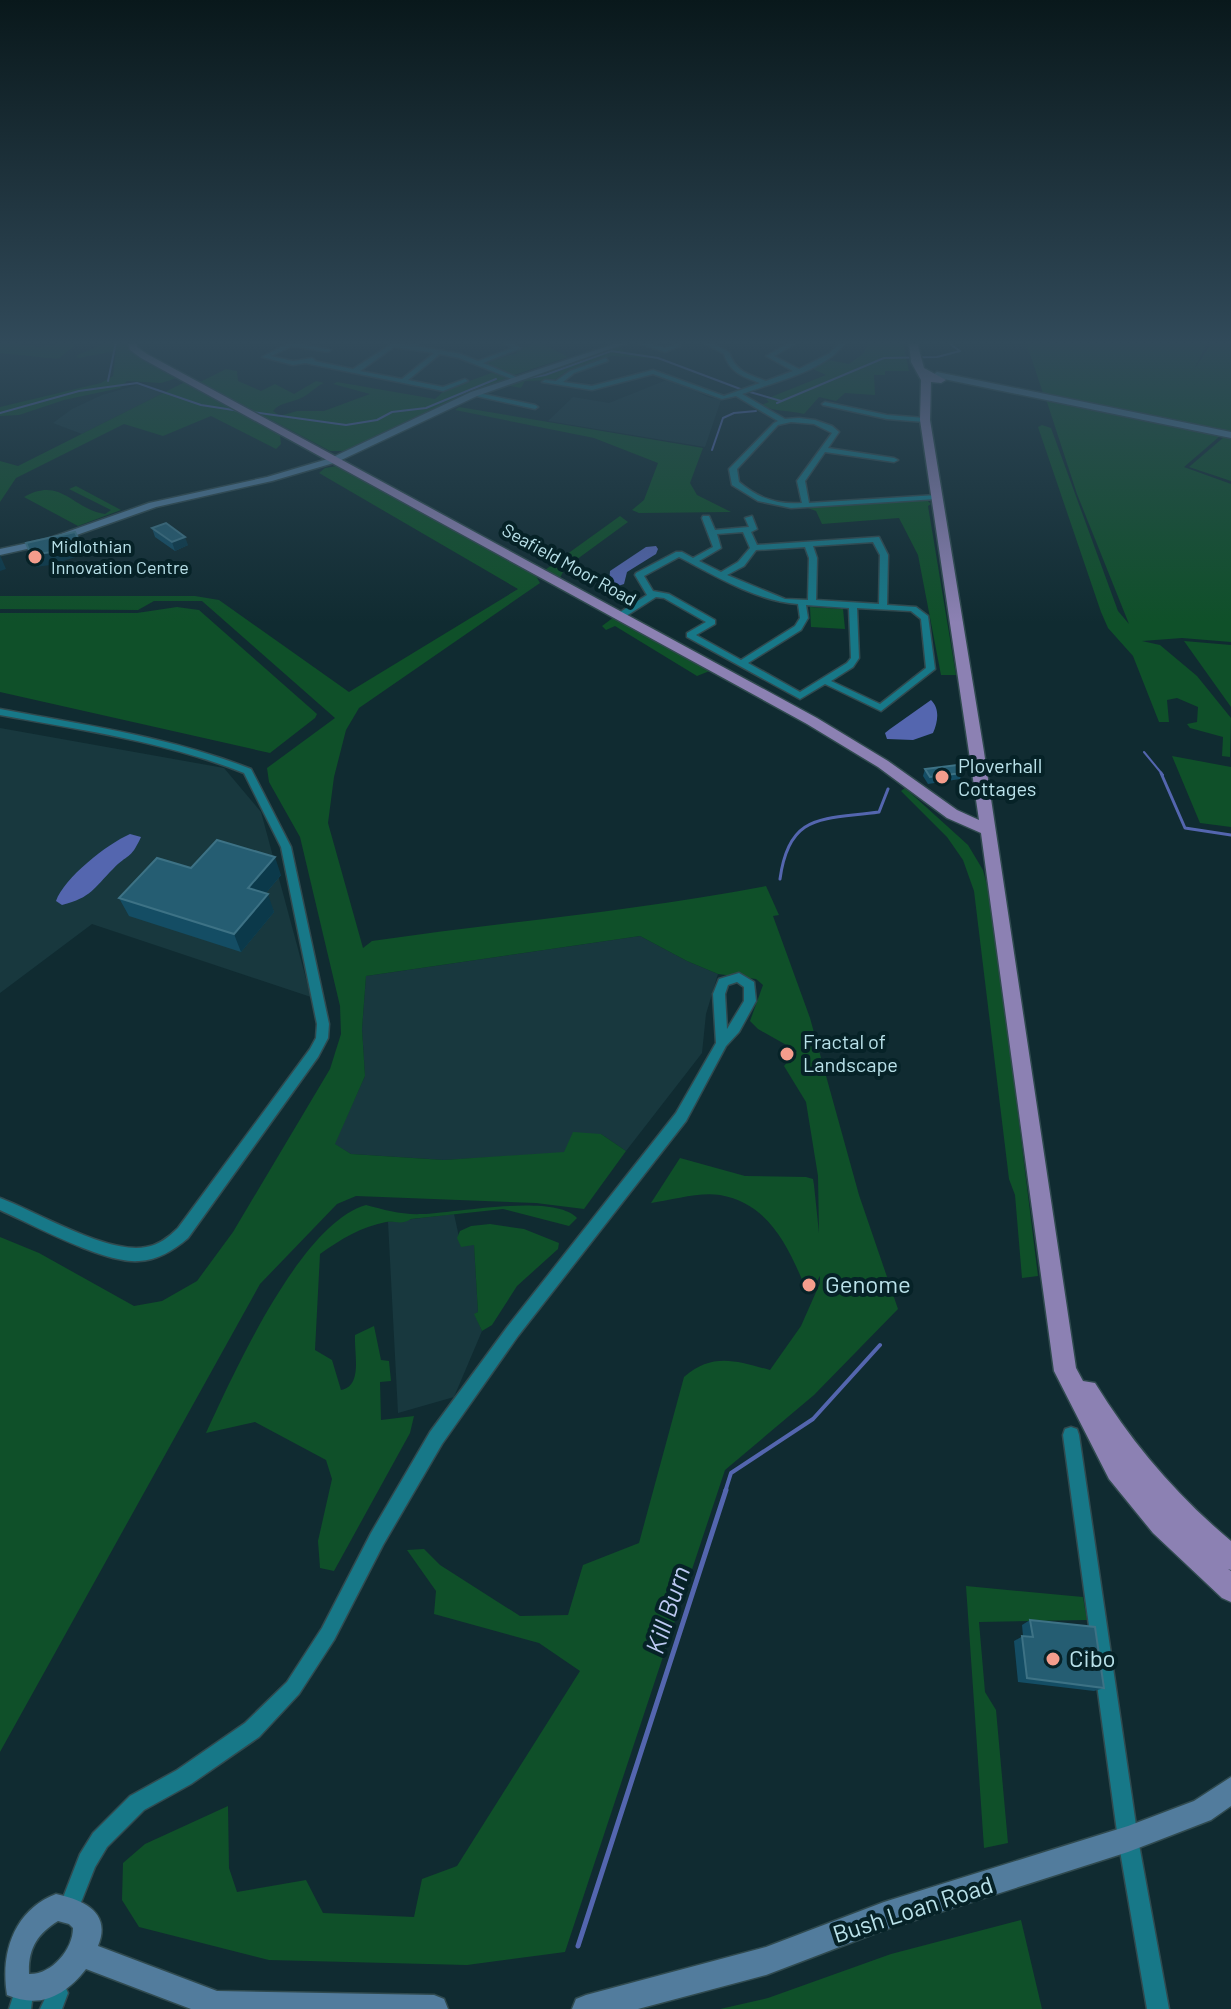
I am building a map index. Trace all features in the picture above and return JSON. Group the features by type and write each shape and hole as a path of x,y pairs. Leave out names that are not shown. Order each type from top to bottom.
{"main road":[{"name":"Seafield Moor Road","path":"290,436 812,721 883,764 952,814 986,829"},
{"path":"927,436 1065,1371 1118,1470 1162,1524 1231,1589"},
{"path":"1059,1326 1082,1380 1113,1436 1157,1492 1231,1557"}],"street":[{"path":"0,552 50,541 153,505 269,479 334,460 385,436"},
{"path":"764,436 737,463 732,475 742,489 767,503 806,505 937,497"},
{"path":"806,505 801,481 836,436"},
{"path":"269,479 302,461 311,453 311,447"},
{"path":"824,450 894,460"},
{"path":"693,561 717,548 706,518"},
{"path":"712,532 753,529 749,518"},
{"path":"746,530 754,548"},
{"path":"721,575 741,564 754,548 876,539 884,555 883,607"},
{"path":"741,664 798,628 804,618 813,558 808,544"},
{"path":"620,616 652,596 639,575 679,554 763,595 807,604 883,607 922,613 931,669 881,708 825,681"},
{"path":"650,593 666,596 712,622 690,635 800,696 855,658 853,606"},
{"path":"0,712 122,735 220,760 248,771 286,847 323,1024 322,1038 314,1053 183,1233 172,1243 155,1252 135,1255 114,1251 0,1204"},
{"path":"69,1908 87,1861 100,1840 137,1803 184,1777 252,1730 293,1688 328,1634 377,1539 449,1419 681,1117 722,1043 735,1029 750,1001 750,985 739,977 723,982 719,994 722,1043"},
{"path":"1071,1435 1128,1839 1158,2009"},
{"name":"Bush Loan Road","path":"586,2009 766,1961 884,1916 1128,1839 1202,1811 1231,1790"},
{"path":"56,1907 69,1908 79,1914 85,1924 85,1955 70,1983 55,2001 22,2002 7,1960 42,1913 56,1907"},
{"path":"85,1955 217,2005 434,2009"}],"shaded area":[{"path":"637,436 709,436 705,447"},
{"path":"0,728 224,768 261,812 311,997 92,924 0,993"},
{"path":"640,936 718,974 706,1014 702,1053 626,1151 601,1134 564,1153 444,1160 351,1154 334,1144 365,1076 362,1029 366,976"},
{"path":"454,1214 461,1246 474,1244 478,1312 475,1314 482,1331 454,1397 398,1413 388,1222"}],"green space":[{"path":"78,436 100,436 16,478 0,502 0,461 18,466"},
{"path":"250,436 280,436 281,444 276,449"},
{"path":"301,436 380,436 347,451 330,451"},
{"path":"583,436 630,436 703,448 690,483 697,495 731,512 639,513 632,510 644,500 658,463"},
{"path":"1041,436 1054,436 1118,611 1129,624 1077,494 1058,436 1220,436 1184,467 1231,484 1231,642 1182,638 1142,641 1160,645 1197,676 1231,718 1230,757 1222,756 1223,737 1190,728 1187,724 1197,722 1198,707 1177,698 1167,700 1169,722 1159,722 1133,656 1108,628 1101,612"},
{"path":"1224,437 1231,439 1231,481 1189,467"},
{"path":"337,466 536,576 540,583 359,708 346,730 334,777 328,823 363,948 372,941 619,909 766,886 779,915 773,916 810,1018 859,1195 898,1309 814,1395 725,1470 565,1952 467,1965 269,1960 139,1927 122,1900 123,1863 145,1844 228,1806 229,1868 237,1892 306,1880 323,1913 414,1917 422,1879 457,1866 580,1671 539,1643 434,1614 436,1591 407,1550 424,1549 440,1565 520,1616 568,1615 583,1565 639,1543 684,1377 715,1361 770,1370 801,1326 820,1283 820,1276 817,1281 803,1282 773,1227 763,1216 736,1199 703,1195 651,1203 680,1158 745,1176 806,1177 813,1179 819,1233 818,1176 806,1102 784,1066 797,1051 758,1029 750,1021 763,985 756,979 718,974 640,936 366,976 362,1029 365,1076 335,1144 351,1154 444,1160 564,1152 573,1132 601,1134 626,1151 584,1209 536,1203 356,1196 337,1204 260,1284 0,1752 0,1237 39,1253 134,1306 162,1301 197,1281 233,1232 330,1069 341,1034 340,1006 300,837 269,782 267,768 335,718 202,601 154,601 138,610 0,609 0,596 195,596 219,600 349,692 518,589 319,473 325,468"},
{"path":"76,486 121,510 78,526 24,497 48,490 94,511 105,514 111,510 69,489"},
{"path":"926,499 931,504 928,506 956,675 941,675 918,555 899,518 822,524 816,511 805,507"},
{"path":"620,516 628,522 565,568 560,578 545,570"},
{"path":"177,607 199,610 317,714 315,718 270,753 0,692 0,613 137,613"},
{"path":"810,607 843,609 845,629 811,627"},
{"path":"614,617 712,670 697,676 615,626 606,630 602,626"},
{"path":"1184,641 1231,645 1231,707"},
{"path":"1172,756 1231,767 1231,827 1200,823"},
{"path":"905,788 968,845 983,870 992,904 1038,1276 1022,1278 1015,1195 1009,1179 974,891 963,860 947,837 901,791"},
{"path":"366,1205 415,1214 527,1205 565,1211 577,1218 569,1226 503,1209 386,1222 352,1234 320,1254 315,1350 332,1360 341,1390 348,1387 355,1376 355,1335 374,1326 381,1360 389,1361 391,1381 380,1382 381,1420 414,1416 410,1433 334,1571 320,1568 318,1541 332,1479 326,1460 255,1422 206,1433 252,1340 294,1270 317,1240 341,1218"},
{"path":"490,1224 524,1229 559,1243 558,1249 517,1286 492,1325 482,1331 474,1314 478,1312 474,1245 461,1247 457,1238 460,1231 471,1226"},
{"path":"966,1586 1083,1597 1087,1620 979,1622 985,1692 996,1710 1008,1843 984,1848"},
{"path":"1021,1920 1042,2009 720,2009 768,1998 891,1954"}],"water":[{"path":"656,546 656,554 627,572 624,584 609,584 610,571 646,547"},
{"path":"931,700 937,715 933,733 913,740 887,739 885,733"},
{"path":"130,834 141,837 134,850 91,892 62,905 56,901 68,882 87,863"}],"building":[{"path":"166,523 185,537 172,542 152,528"},
{"path":"75,532 80,542 59,551 31,555 26,543"},
{"path":"957,765 962,773 930,777 925,769"},
{"path":"217,840 275,857 248,888 268,894 234,934 119,898 157,858 191,868"},
{"name":"Cibo","path":"1030,1620 1095,1627 1104,1688 1027,1678 1022,1636 1033,1637"}],"waterway":[{"path":"712,450 717,436"},
{"path":"1144,752 1163,775"},
{"path":"1161,773 1185,828 1231,835"},
{"path":"780,879 791,841 801,830 825,819 879,812 888,789"},
{"name":"Kill Burn","path":"725,1492 731,1473 813,1419 880,1345"},
{"name":"Kill Burn","path":"578,1946 726,1490"}],"place":[{"name":"Midlothian Innovation Centre","path":"35,557"},
{"name":"Ploverhall Cottages","path":"942,777"},
{"name":"Fractal of Landscape","path":"787,1054"},
{"name":"Genome","path":"809,1285"},
{"name":"Cibo","path":"1053,1659"}]}
